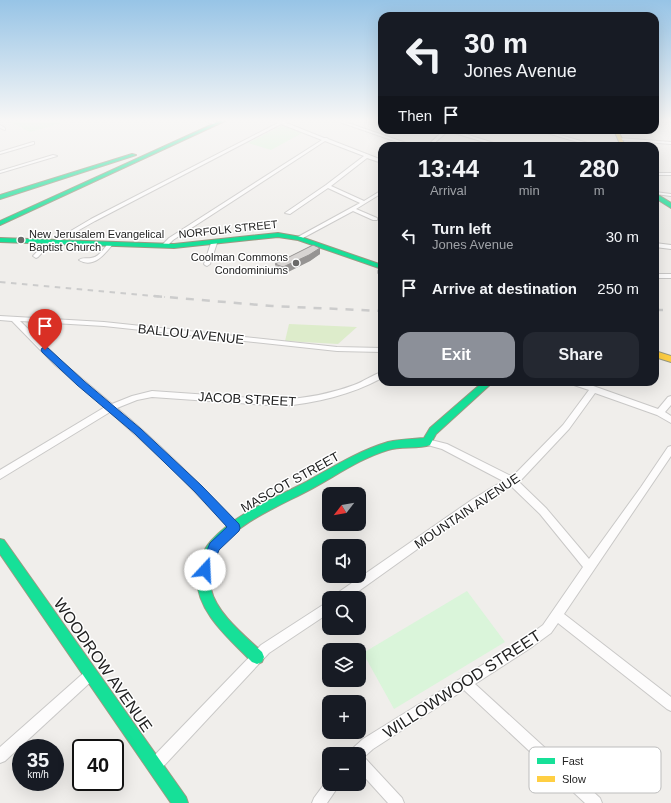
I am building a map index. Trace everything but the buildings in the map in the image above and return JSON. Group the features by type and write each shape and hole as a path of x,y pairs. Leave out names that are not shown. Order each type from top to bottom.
{"main road":[{"path":"0,197 131,157"},
{"path":"0,223 139,157"},
{"path":"659,197 671,206"},
{"name":"NORFOLK STREET","path":"0,241 164,246 214,243 278,235 299,238 378,269"},
{"path":"659,356 671,360"},
{"path":"427,442 433,431 484,386"},
{"name":"MASCOT STREET","path":"257,657 226,624 212,606 206,592 203,579 208,560 214,546 235,528 343,467 383,447 427,442"},
{"name":"WOODROW AVENUE","path":"0,544 156,765 177,801"}],"street":[{"path":"0,172 50,157"},
{"path":"36,256 51,242 213,157"},
{"path":"164,246 171,239 297,157"},
{"path":"288,213 328,186 365,157"},
{"path":"659,174 671,174"},
{"path":"328,186 364,203"},
{"path":"299,238 378,194"},
{"path":"659,194 671,195"},
{"path":"352,209 375,218"},
{"path":"208,264 214,243"},
{"path":"82,260 99,258 110,244"},
{"path":"659,245 671,248"},
{"path":"659,276 671,276"},
{"name":"BALLOU AVENUE","path":"0,318 104,324 337,349 378,350"},
{"path":"14,319 26,333 138,431 198,489 235,528"},
{"name":"JACOB STREET","path":"0,475 110,408 135,398 152,394 282,403 303,402 347,391 366,384 378,377"},
{"path":"585,386 660,413 671,420"},
{"name":"MOUNTAIN AVENUE","path":"350,591 476,502 519,476 566,427 594,389"},
{"path":"660,413 671,399"},
{"path":"427,442 451,449 512,481 544,511 589,567"},
{"name":"WILLOWWOOD STREET","path":"366,748 398,725 547,629 671,449"},
{"path":"156,765 265,649 322,611"},
{"path":"556,615 671,705"},
{"path":"0,756 91,674"},
{"path":"465,683 534,747"},
{"path":"366,769 397,803"},
{"path":"319,803 328,791"},
{"path":"584,793 595,803"}],"green space":[{"path":"289,324 357,327 338,344 285,341"},
{"path":"467,591 505,642 394,709 366,658 366,651"}],"railway":[{"path":"0,282 154,296"},
{"path":"154,296 272,306 378,311"},
{"path":"154,296 165,297"},
{"path":"659,310 671,310"}],"traffic: fast":[{"path":"0,197 126,157"},
{"path":"0,223 143,157"},
{"path":"659,198 671,206"},
{"path":"0,240 174,246 278,235 299,238 378,266"},
{"path":"257,657 231,632 209,602 203,579 206,561 212,548 235,526 247,518 358,458 378,449 393,445 402,443 427,442 433,431 484,386"},
{"path":"0,544 180,803"}],"traffic: slow":[{"path":"659,355 671,359"}],"place":[{"name":"New Jerusalem Evangelical Baptist Church","path":"21,240"},
{"name":"Coolman Commons Condominiums","path":"296,263"}],"route":[{"path":"45,350 80,383 138,431 198,489 235,528 214,546 205,570"}]}
